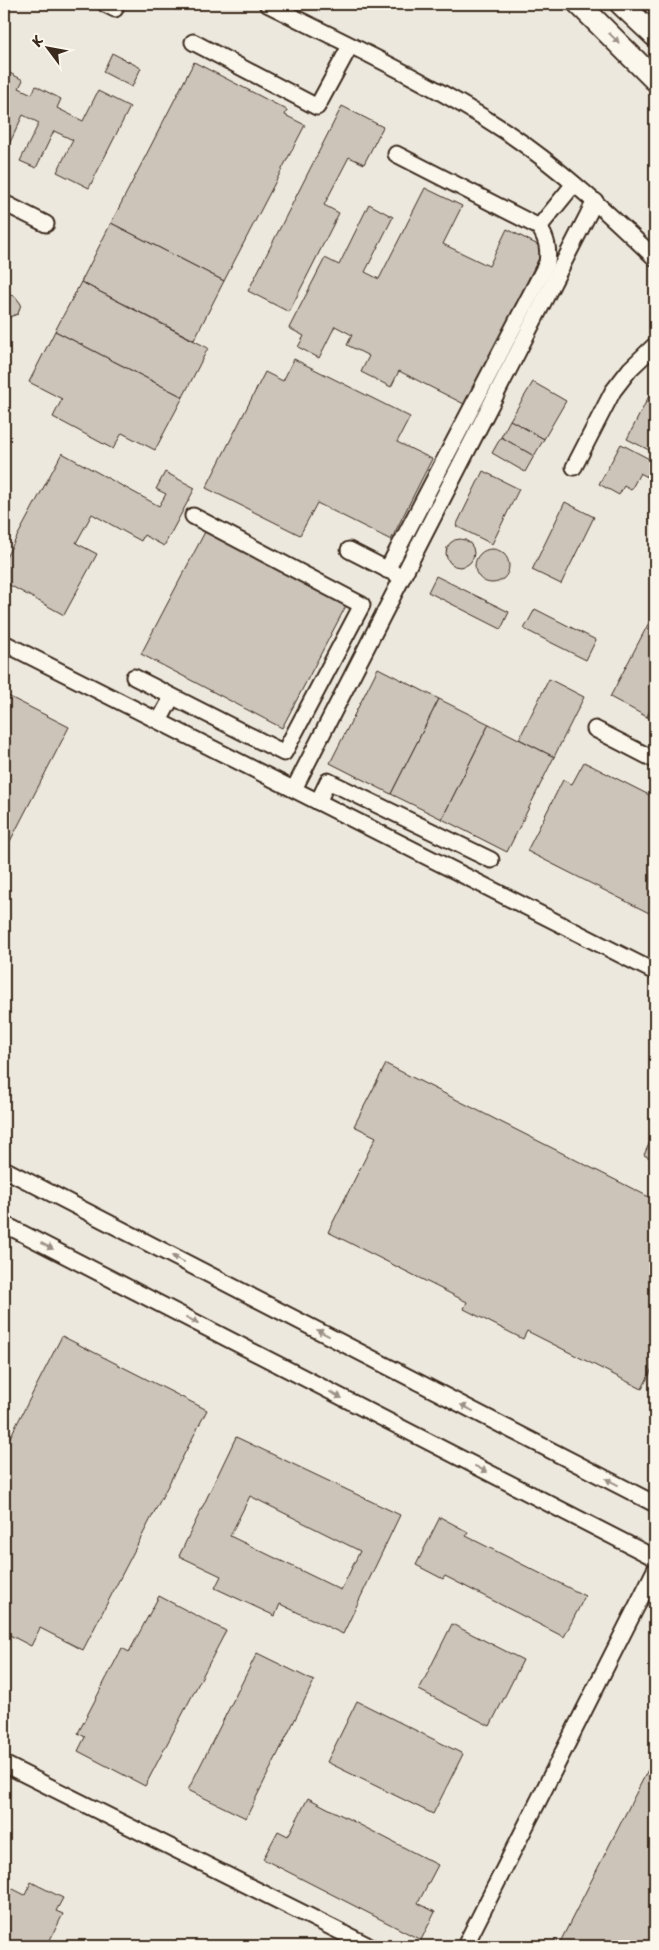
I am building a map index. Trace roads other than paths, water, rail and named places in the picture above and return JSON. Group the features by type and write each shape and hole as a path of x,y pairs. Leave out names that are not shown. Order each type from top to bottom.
{"highway":[{"path":"579,4 655,80"},
{"path":"621,4 655,36"}],"street":[{"path":"267,4 439,92 505,132 595,201 655,258"},
{"path":"193,42 317,107 350,46"},
{"path":"387,570 547,263 548,246 539,228 396,154"},
{"path":"539,228 574,184"},
{"path":"294,789 595,201"},
{"path":"4,203 46,224"},
{"path":"574,467 613,391 630,369 655,345"},
{"path":"134,677 284,754 362,605 194,516"},
{"path":"349,550 402,578"},
{"path":"4,643 655,972"},
{"path":"159,722 172,697"},
{"path":"595,729 655,760"},
{"path":"318,802 328,781 491,860"},
{"path":"4,1169 655,1504"},
{"path":"4,1224 655,1558"},
{"path":"465,1946 655,1570"},
{"path":"4,1764 369,1946"}]}
